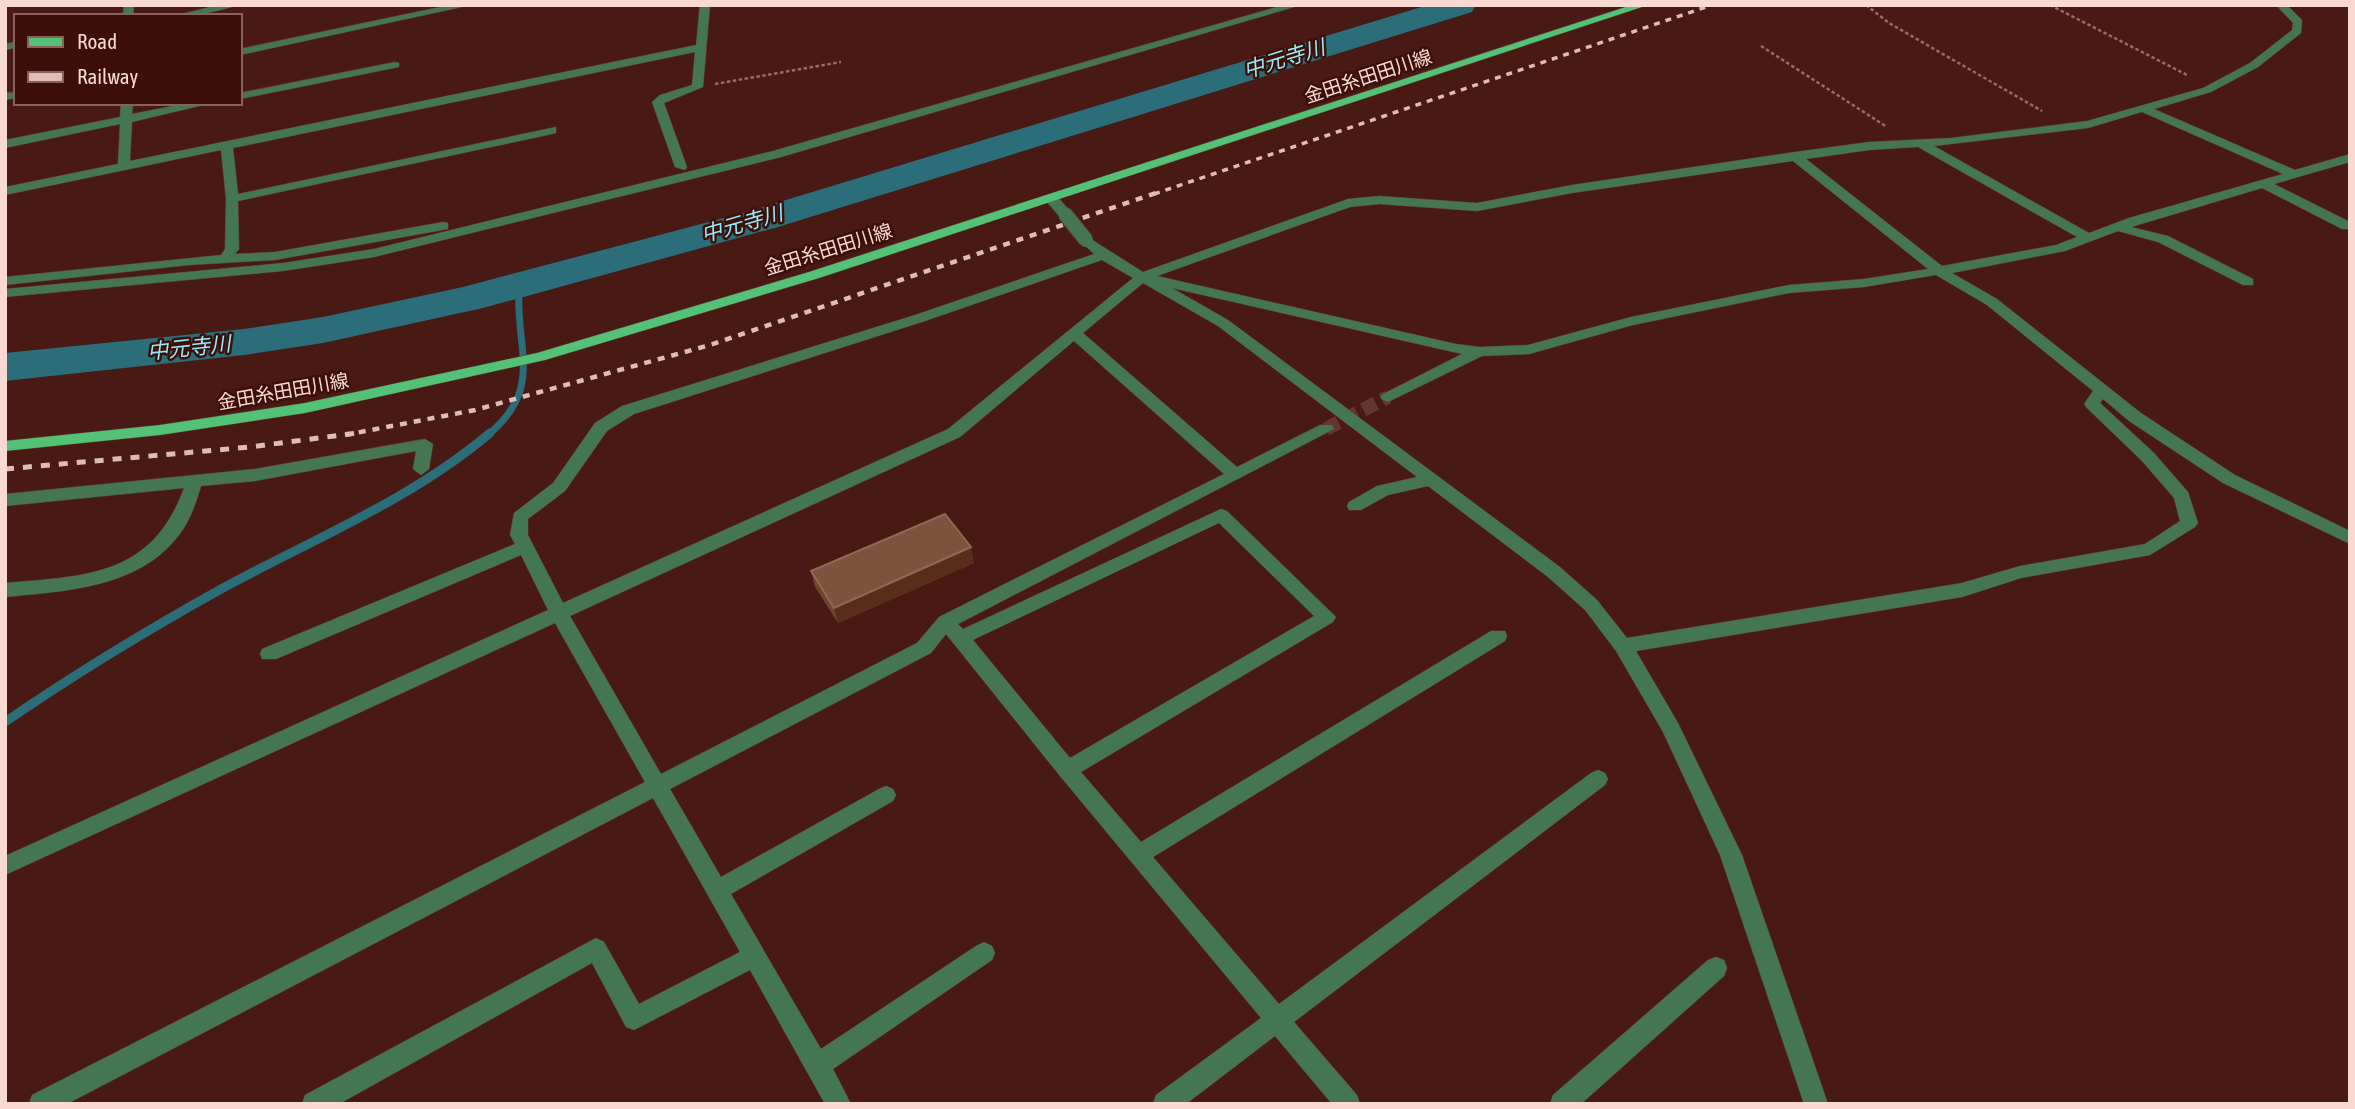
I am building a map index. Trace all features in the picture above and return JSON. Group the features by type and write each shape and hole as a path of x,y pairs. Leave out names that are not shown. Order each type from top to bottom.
{"main road":[{"name":"金田糸田田川線","path":"5,446 160,430 305,408 540,357 814,275 1643,5"}],"street":[{"path":"189,14 235,5"},
{"path":"242,52 376,26 397,18 466,5"},
{"path":"681,167 658,102 664,97 697,87 705,5"},
{"path":"5,293 270,268 374,253 612,197 810,144 1296,5"},
{"path":"1146,278 1348,204 1379,200 1477,207 1572,189 1795,156 1869,146 1916,144 2068,127 2144,109 2213,87 2254,65 2297,31 2298,22 2281,5"},
{"path":"5,191 699,48"},
{"path":"242,96 395,65"},
{"path":"124,166 127,105"},
{"path":"5,144 196,105"},
{"path":"2144,109 2294,174"},
{"path":"232,198 552,130"},
{"path":"5,281 275,256 433,228 681,167 800,141 810,144"},
{"path":"1916,144 2088,238"},
{"path":"225,259 232,249 232,198 227,145"},
{"path":"1795,156 1942,273 1992,302 2135,417 2229,479 2350,538"},
{"path":"5,866 954,433 1076,335 1142,277 1456,349 1480,352 1530,349 1631,321 1789,289 1864,284 1942,273 2060,248 2116,227 2350,158"},
{"path":"2262,183 2347,226"},
{"path":"1051,198 1102,255 1223,323 1554,572 1591,605 1623,646 1671,729 1731,855 1816,1104"},
{"path":"2116,227 2163,239 2248,282"},
{"path":"839,1104 560,615 519,535 520,517 559,486 601,427 628,410 920,318 1102,255"},
{"path":"1076,335 1234,473"},
{"path":"1388,397 1480,352"},
{"path":"1623,646 1962,590 2020,572 2150,549 2189,523 2182,496 2148,457 2092,404 2102,388"},
{"path":"41,1104 924,648 945,622 1234,473 1326,429"},
{"path":"5,500 255,475 425,444 421,469"},
{"path":"1355,506 1383,490 1429,480"},
{"path":"5,590 79,583 113,574 148,554 173,531 195,481"},
{"path":"961,638 1221,515 1327,617 1067,770"},
{"path":"269,654 524,547"},
{"path":"945,622 1348,1104"},
{"path":"1138,855 1498,636"},
{"path":"1165,1104 1598,779"},
{"path":"718,890 886,795"},
{"path":"314,1104 596,949 634,1019 756,955"},
{"path":"818,1065 984,953"},
{"path":"1562,1104 1716,968"}],"path":[{"path":"1866,5 1889,23 2068,127"},
{"path":"2050,5 2213,87"},
{"path":"1761,46 1916,144"},
{"path":"697,87 841,62"}],"building":[{"path":"945,514 971,547 834,608 811,571"}],"waterway":[{"name":"中元寺川","path":"5,367 244,342 323,330 468,299 764,219 1461,5"},
{"path":"490,433 506,417 522,384 519,287"},
{"path":"5,722 85,669 195,604 395,499 460,457 490,433"}],"tunnel":[{"path":"1326,429 1388,397"}],"railway":[{"path":"1154,194 1712,5"},
{"path":"352,434 475,410 710,345 1159,192"},
{"path":"352,434 357,433"},
{"path":"5,469 250,447 352,434"},
{"path":"345,435 352,434"}]}
